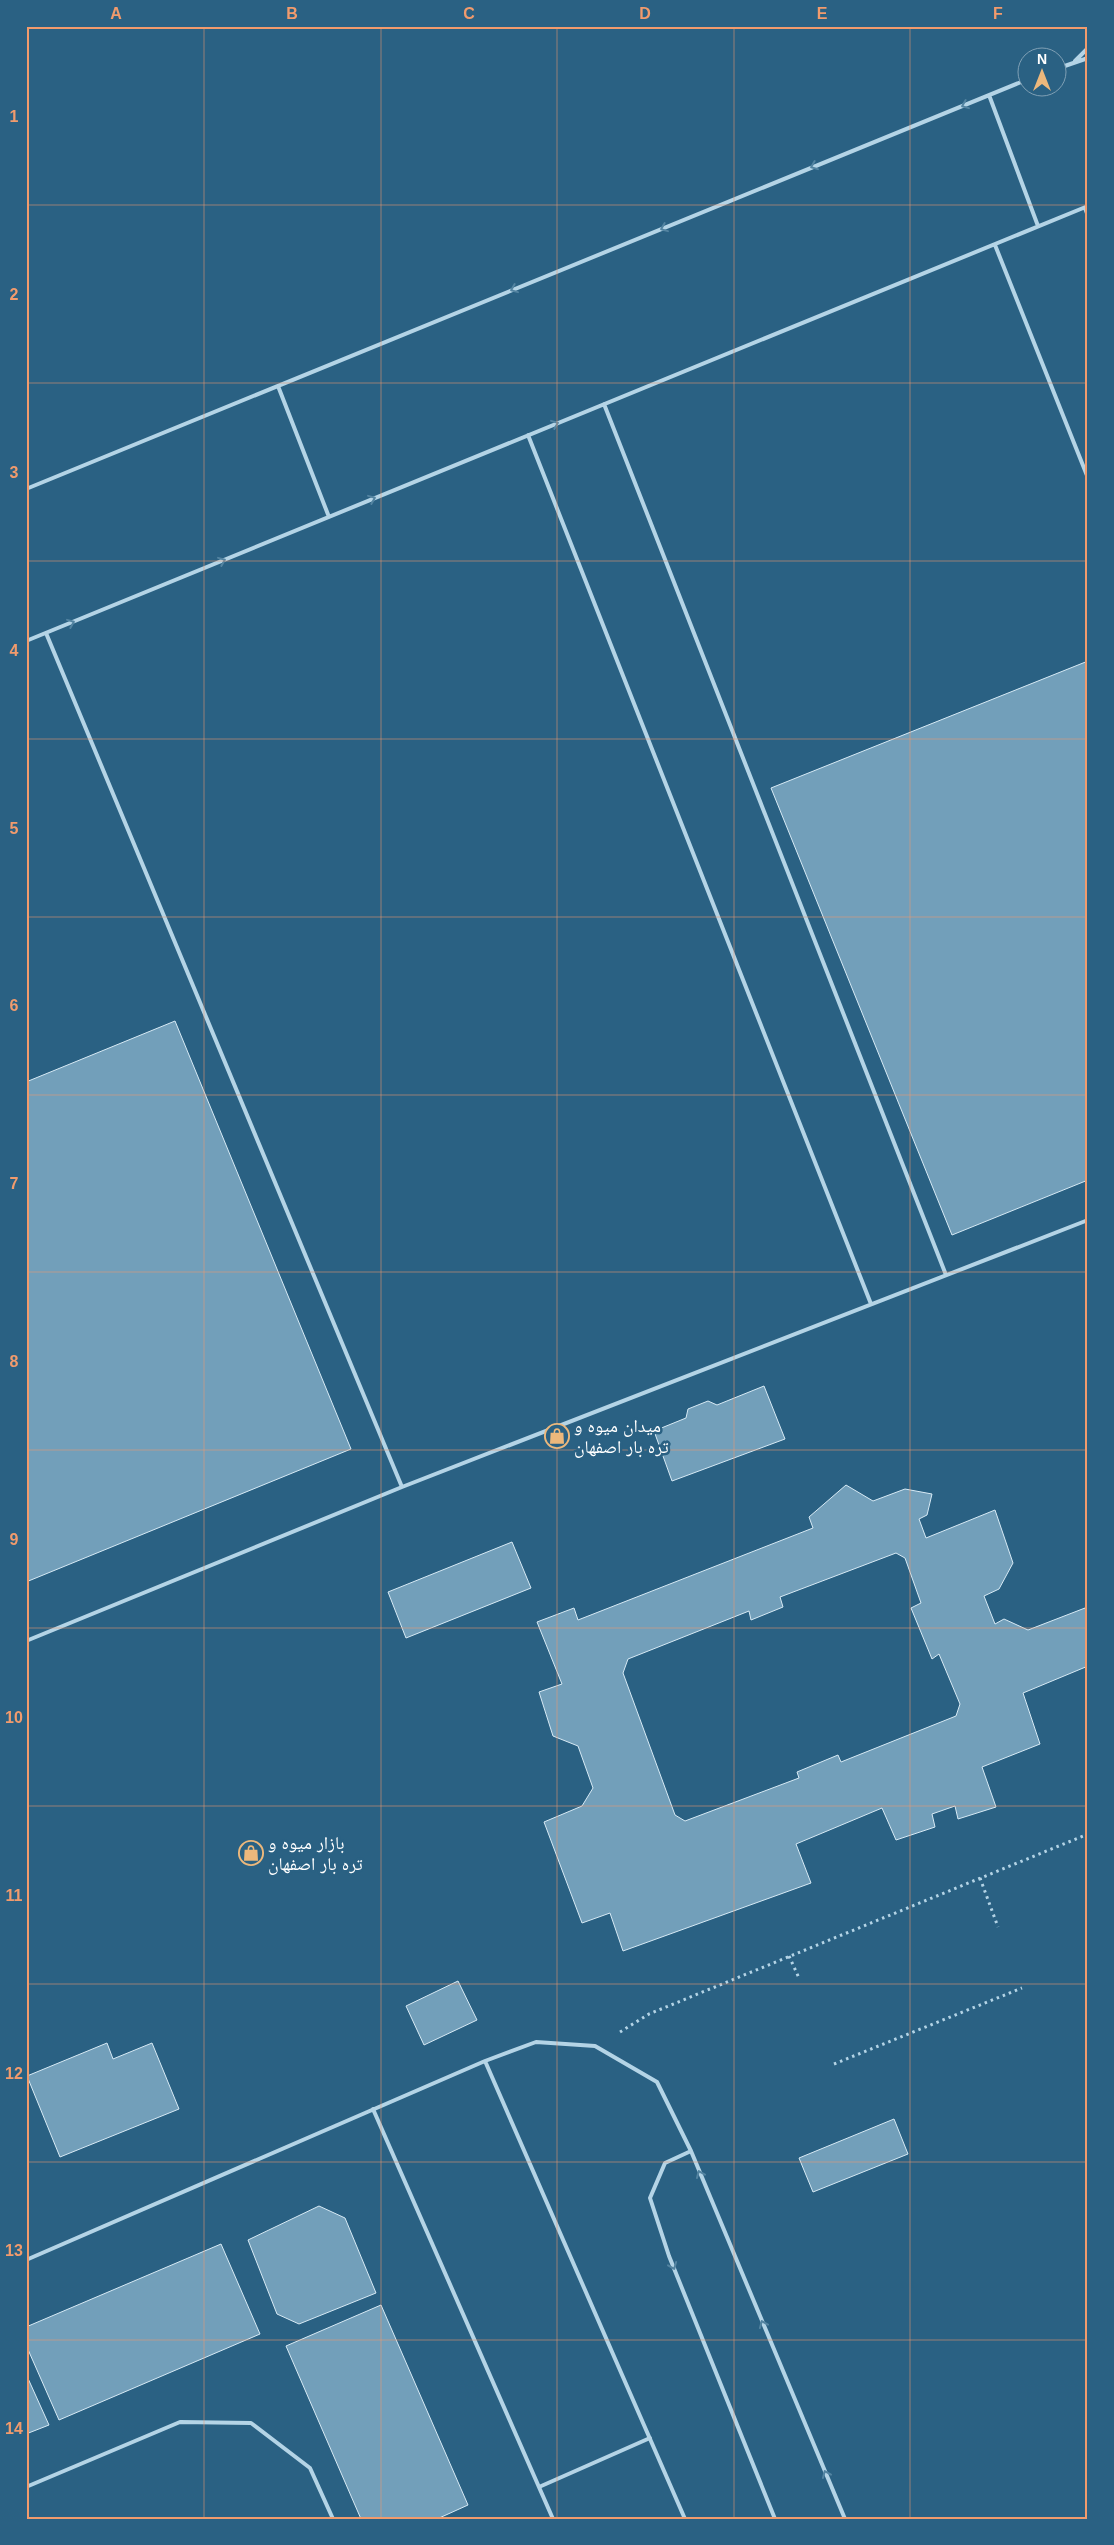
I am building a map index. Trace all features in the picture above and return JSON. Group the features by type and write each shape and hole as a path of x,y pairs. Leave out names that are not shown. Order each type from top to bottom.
{"lane":[{"path":"1074,62 1088,48"},
{"path":"1066,65 1088,58"},
{"path":"26,489 1016,84"},
{"path":"989,95 1038,226"},
{"path":"26,641 1038,226 1086,207 1088,216"},
{"path":"995,245 1088,478"},
{"path":"278,386 329,517"},
{"path":"604,404 946,1275"},
{"path":"528,435 871,1304"},
{"path":"46,633 402,1487"},
{"path":"26,1641 402,1487 1088,1220"},
{"path":"26,2260 485,2062 536,2042 596,2046 657,2082 691,2151 845,2519"},
{"path":"485,2062 685,2519"},
{"path":"373,2110 553,2519"},
{"path":"691,2151 665,2163 650,2198 669,2256 775,2519"},
{"path":"26,2487 180,2422 251,2423 310,2468 333,2519"},
{"path":"539,2487 650,2438"}],"path":[{"path":"596,2046 649,2014 1088,1834"},
{"path":"980,1878 998,1927"},
{"path":"789,1956 798,1978"},
{"path":"834,2064 1022,1988"}],"building":[{"path":"1088,661 1088,1180 952,1235 771,788"},
{"path":"175,1021 351,1449 26,1582 26,1082"},
{"path":"764,1386 785,1439 672,1481 654,1431 686,1418 688,1409 708,1401 717,1405"},
{"path":"846,1485 873,1501 905,1489 932,1494 927,1515 919,1519 926,1538 995,1510 1013,1563 999,1589 984,1596 995,1624 1004,1619 1028,1630 1085,1608 1088,1618 1088,1666 1023,1693 1040,1744 982,1767 996,1807 958,1819 955,1806 932,1814 935,1827 896,1840 882,1808 796,1844 811,1883 623,1951 610,1913 582,1923 544,1822 582,1806 593,1788 578,1746 553,1736 539,1692 562,1684 537,1622 574,1608 578,1620 813,1528 809,1517","holes":["896,1553 905,1558 921,1603 911,1608 932,1659 939,1654 960,1704 956,1716 841,1762 838,1755 797,1772 799,1778 685,1821 675,1815 623,1673 628,1659 749,1611 751,1620 783,1607 780,1597"]},
{"path":"512,1542 531,1588 406,1638 388,1592"},
{"path":"458,1981 477,2020 424,2045 406,2006"},
{"path":"107,2043 113,2059 152,2043 179,2109 60,2157 27,2076"},
{"path":"894,2119 908,2154 813,2192 799,2158"},
{"path":"319,2206 345,2218 376,2293 299,2324 277,2314 248,2240"},
{"path":"221,2244 260,2334 59,2420 26,2345 26,2327"},
{"path":"381,2305 468,2505 437,2519 361,2519 286,2346"},
{"path":"26,2374 49,2425 26,2434"}],"place":[{"name":"میدان میوه و تره بار اصفهان","path":"557,1436"},
{"name":"بازار میوه و تره بار اصفهان","path":"251,1853"}]}
